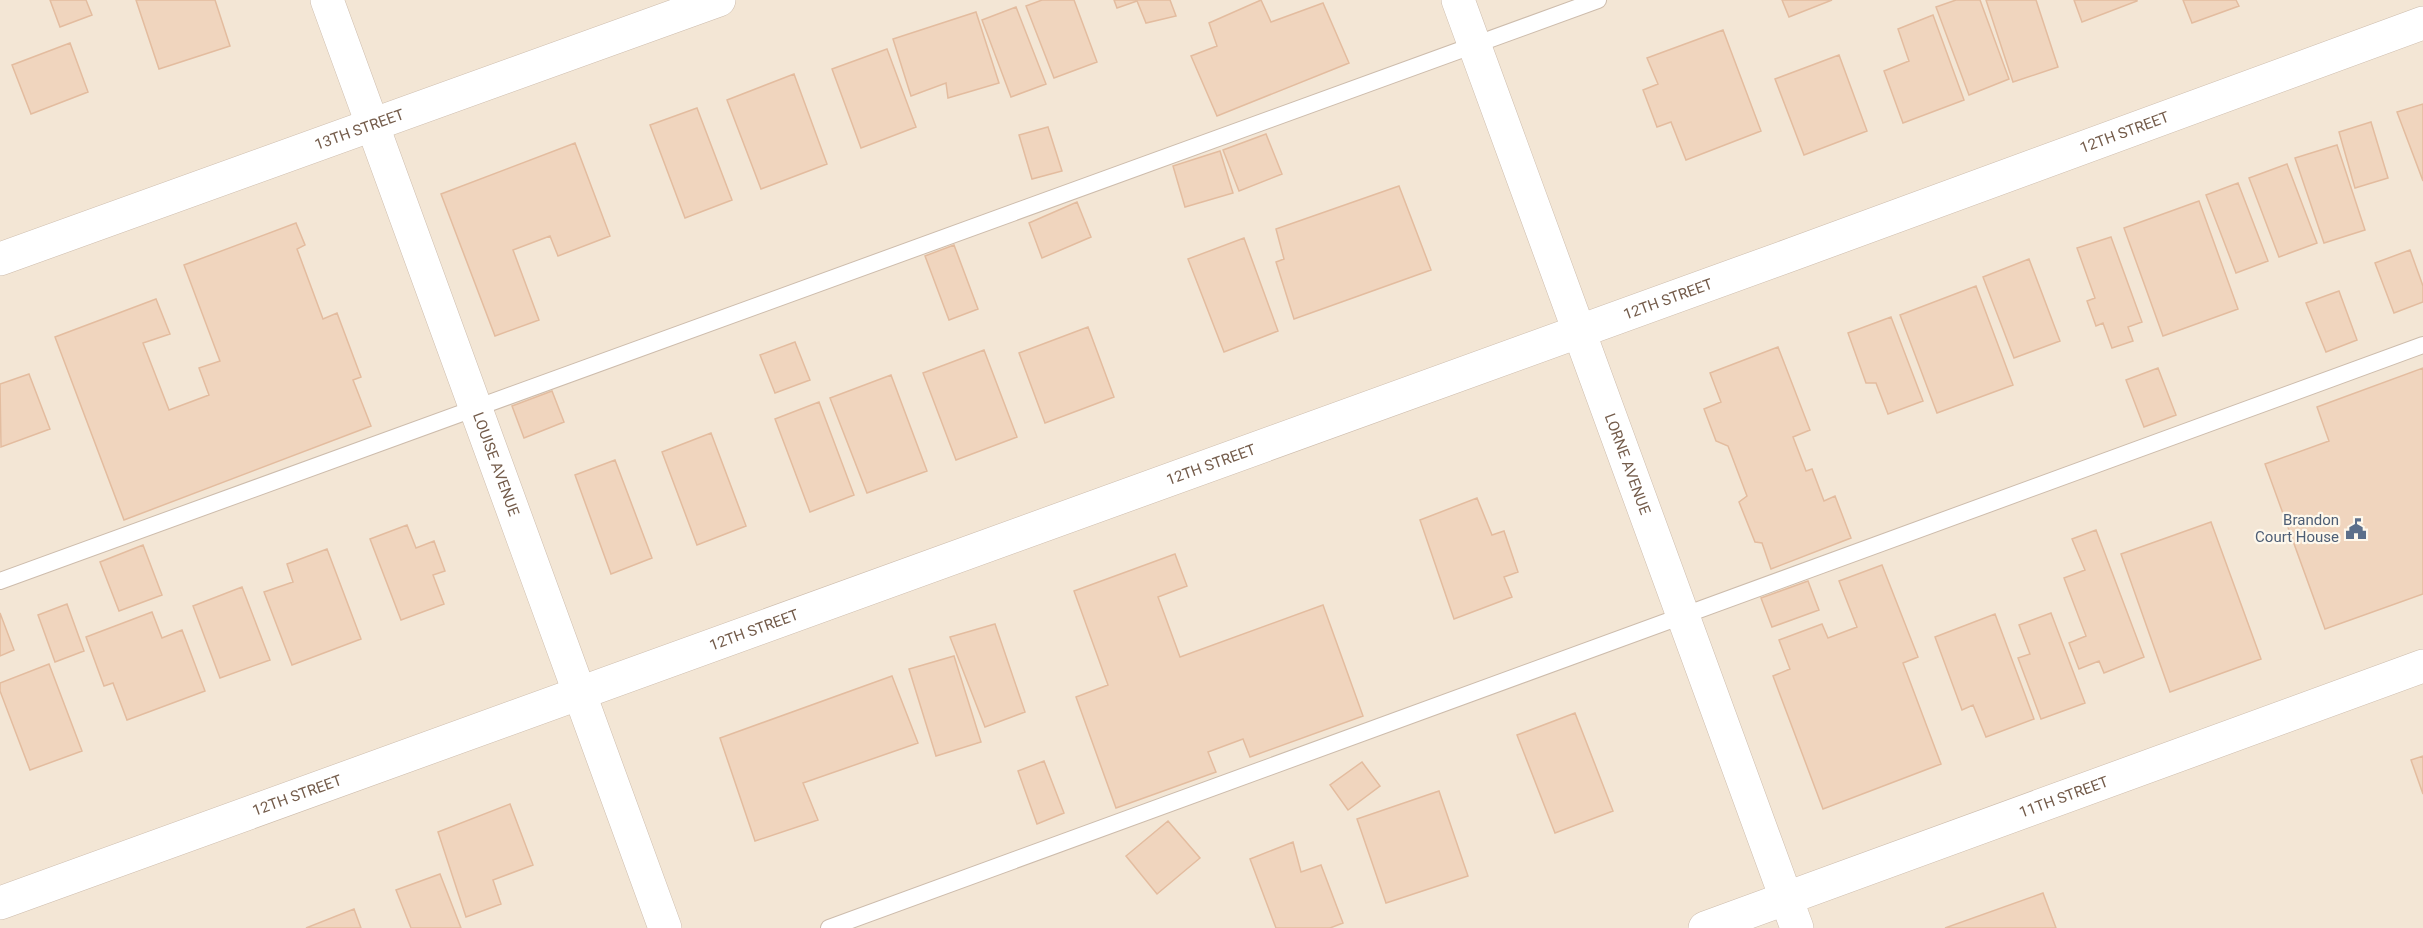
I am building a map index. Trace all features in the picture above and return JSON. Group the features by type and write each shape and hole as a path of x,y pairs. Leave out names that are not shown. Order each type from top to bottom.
{"street":[{"name":"LOUISE AVENUE","path":"327,0 665,928"},
{"name":"13TH STREET","path":"0,259 719,0"},
{"name":"LORNE AVENUE","path":"1458,0 1791,913"},
{"name":"12TH STREET","path":"0,903 580,695 2423,22"},
{"name":"11TH STREET","path":"1705,928 1791,913 2423,666"}],"lane":[{"path":"0,580 1598,0"},
{"path":"829,928 2423,345"}],"shaded area":[{"path":"0,0 2423,0 2423,928 0,928"}],"building":[{"path":"50,0 86,0 92,15 60,27"},
{"path":"136,0 215,0 230,46 159,69"},
{"path":"1042,0 1074,0 1097,62 1054,78 1026,6"},
{"path":"1114,0 1170,0 1176,16 1146,23 1137,1 1117,8"},
{"path":"1261,0 1271,22 1323,3 1349,63 1217,116 1191,56 1217,46 1209,23"},
{"path":"1782,0 1832,0 1789,17"},
{"path":"1956,0 1980,0 2009,79 1969,95 1936,7"},
{"path":"1986,0 2036,0 2058,67 2013,82"},
{"path":"2074,0 2137,0 2137,1 2082,22"},
{"path":"2183,0 2236,0 2239,6 2192,23"},
{"path":"1016,7 1046,84 1011,97 982,20"},
{"path":"976,12 999,83 948,98 946,83 911,96 893,39"},
{"path":"1933,15 1964,100 1903,123 1884,71 1909,61 1898,29"},
{"path":"1723,30 1761,131 1686,160 1671,122 1657,127 1643,90 1658,84 1647,58"},
{"path":"70,43 88,92 31,114 12,65"},
{"path":"887,49 916,127 861,148 832,69"},
{"path":"1839,55 1867,131 1804,155 1775,79"},
{"path":"794,74 827,164 761,189 727,100"},
{"path":"2423,104 2423,181 2397,112"},
{"path":"697,108 732,200 685,218 650,125"},
{"path":"2371,122 2388,178 2355,188 2339,132"},
{"path":"1048,127 1062,171 1032,179 1019,135"},
{"path":"1266,134 1282,174 1239,191 1223,150"},
{"path":"575,143 610,236 558,256 550,236 513,250 539,320 495,336 441,194"},
{"path":"2337,145 2365,230 2324,243 2295,158"},
{"path":"1220,151 1233,193 1185,207 1173,166"},
{"path":"2287,164 2317,243 2279,257 2249,178"},
{"path":"2238,183 2268,261 2236,273 2206,195"},
{"path":"1399,186 1431,270 1294,319 1276,262 1284,259 1276,229"},
{"path":"2199,201 2238,309 2163,336 2124,228"},
{"path":"1077,202 1091,237 1042,258 1029,223"},
{"path":"296,223 305,245 297,249 323,319 337,313 361,377 353,380 371,426 124,520 55,337 156,299 170,334 143,343 169,410 209,395 199,368 220,361 184,265"},
{"path":"2111,237 2142,322 2128,327 2133,341 2112,348 2103,323 2096,326 2087,301 2095,298 2077,248"},
{"path":"1244,238 1278,331 1224,352 1188,259"},
{"path":"954,245 978,309 949,320 925,256"},
{"path":"2410,250 2423,286 2423,302 2394,313 2375,263"},
{"path":"2029,259 2060,341 2014,358 1983,277"},
{"path":"1976,286 2013,385 1937,413 1900,315"},
{"path":"2339,291 2357,340 2326,352 2306,303"},
{"path":"1891,317 1923,401 1888,414 1876,383 1866,383 1848,333"},
{"path":"1088,327 1114,397 1045,423 1019,353"},
{"path":"795,342 810,380 775,393 760,355"},
{"path":"1778,347 1810,430 1793,437 1806,471 1812,469 1824,501 1835,496 1851,538 1771,569 1762,543 1755,542 1739,502 1747,496 1728,446 1716,441 1704,409 1721,402 1710,373"},
{"path":"984,350 1017,437 956,460 923,373"},
{"path":"2158,368 2176,415 2144,427 2126,380"},
{"name":"Brandon Court House","path":"2423,368 2423,594 2325,629 2265,464 2329,441 2317,407"},
{"path":"29,374 50,429 1,447 0,384"},
{"path":"891,375 927,471 867,493 830,398"},
{"path":"552,391 564,422 524,438 512,406"},
{"path":"819,402 854,495 810,512 775,419"},
{"path":"711,433 746,526 697,545 662,452"},
{"path":"615,460 652,558 611,574 575,475"},
{"path":"1477,498 1492,535 1504,531 1518,572 1504,577 1512,597 1454,619 1420,520"},
{"path":"2211,522 2261,659 2170,692 2121,554"},
{"path":"407,525 416,548 434,541 445,571 433,575 444,604 401,620 370,539"},
{"path":"2096,530 2144,657 2104,673 2099,661 2079,669 2069,643 2086,636 2064,578 2085,570 2072,539"},
{"path":"143,545 162,595 119,611 100,562"},
{"path":"327,549 361,639 292,665 264,592 293,582 287,564"},
{"path":"1175,554 1187,586 1158,597 1180,657 1323,605 1363,716 1250,757 1243,739 1208,752 1216,772 1116,808 1076,697 1108,685 1074,591"},
{"path":"1882,565 1918,657 1903,663 1941,764 1823,809 1773,676 1790,669 1779,640 1822,624 1828,638 1857,627 1839,581"},
{"path":"1808,581 1819,610 1772,627 1761,598"},
{"path":"242,587 270,660 220,678 193,606"},
{"path":"67,604 84,651 55,662 38,615"},
{"path":"152,612 162,638 182,630 205,691 127,720 113,683 104,686 86,637"},
{"path":"0,613 14,650 0,656"},
{"path":"2051,613 2085,703 2041,719 2018,658 2030,654 2019,625"},
{"path":"1995,614 2034,719 1986,737 1973,705 1962,710 1935,637"},
{"path":"995,624 1025,712 985,727 950,637"},
{"path":"954,656 981,742 936,756 909,669"},
{"path":"49,664 82,751 30,770 0,691 0,683"},
{"path":"892,676 918,743 803,783 818,820 755,841 720,738"},
{"path":"1575,713 1613,811 1555,833 1517,735"},
{"path":"2423,756 2423,794 2411,760"},
{"path":"1044,761 1064,813 1037,824 1018,771"},
{"path":"1362,762 1380,786 1348,810 1330,785"},
{"path":"1439,791 1468,876 1386,903 1357,819"},
{"path":"510,804 533,865 493,880 501,904 466,917 438,832"},
{"path":"1168,821 1200,858 1157,894 1126,856"},
{"path":"1293,842 1301,872 1321,865 1343,923 1330,928 1276,928 1250,859"},
{"path":"440,874 461,928 411,928 396,890"},
{"path":"2043,893 2056,928 1945,928"},
{"path":"354,909 361,928 306,928"}],"place":[{"name":"Brandon Court House","path":"2356,529"}]}
